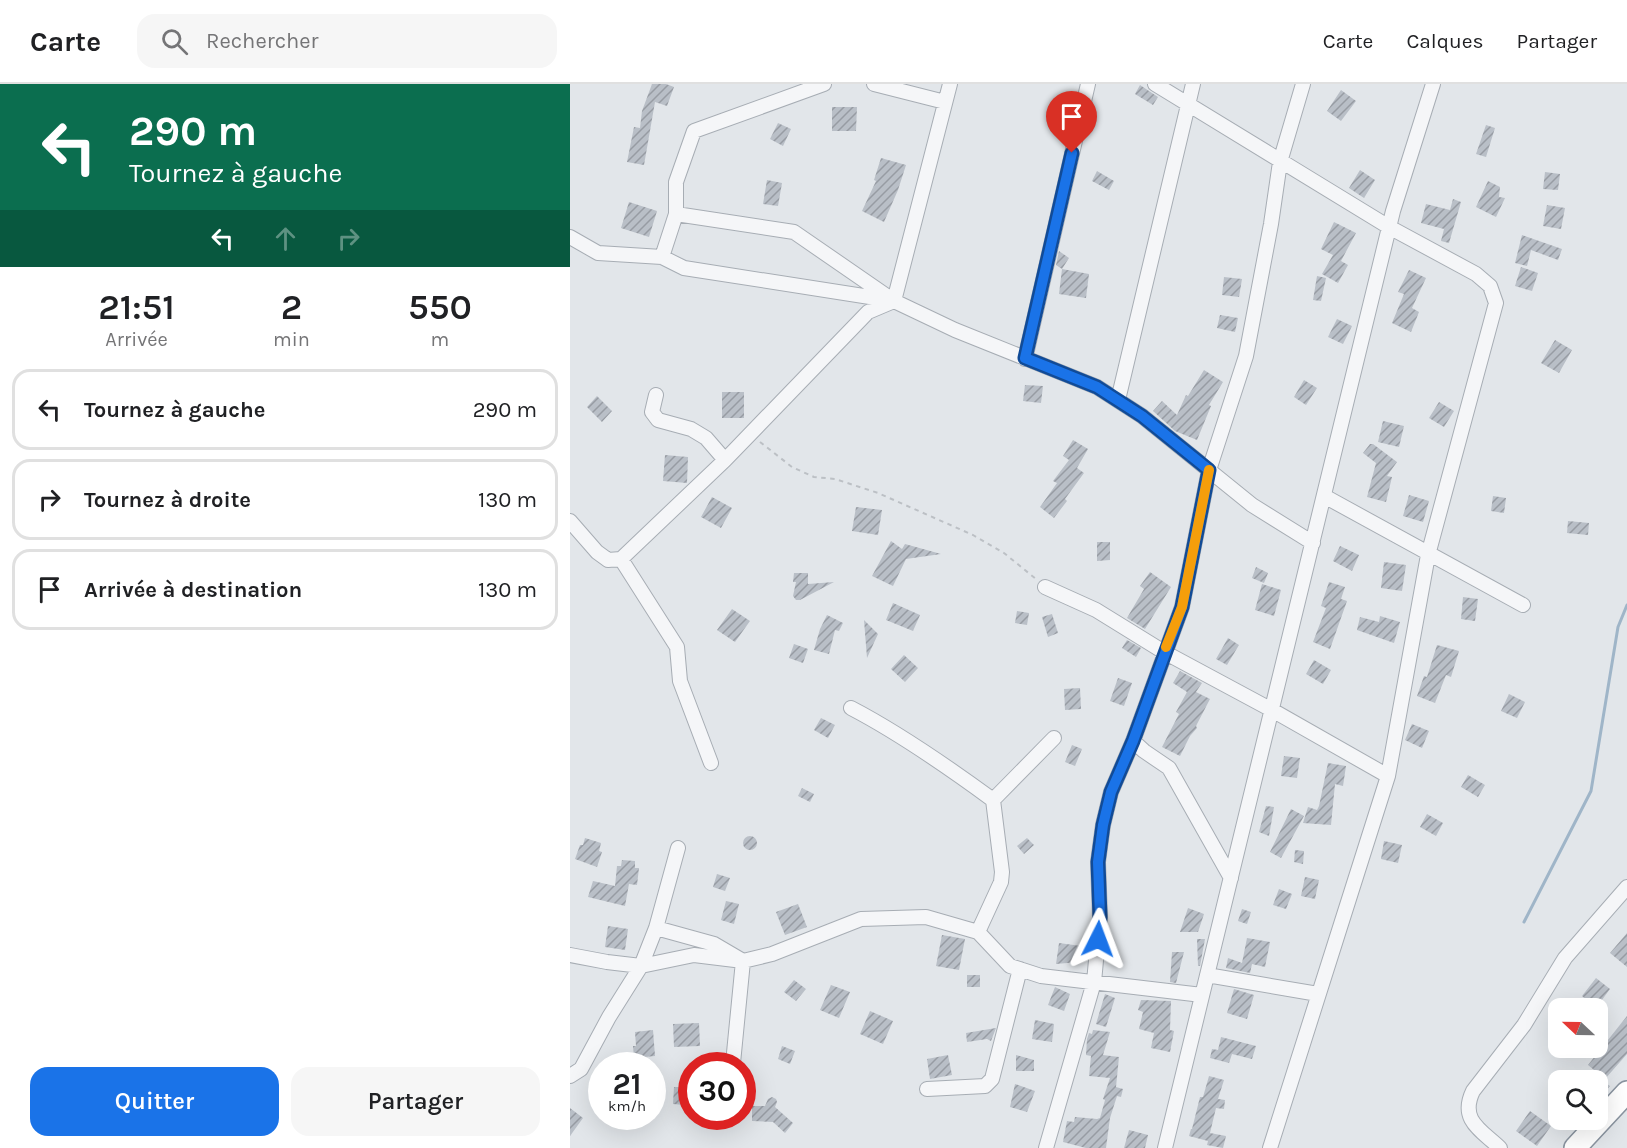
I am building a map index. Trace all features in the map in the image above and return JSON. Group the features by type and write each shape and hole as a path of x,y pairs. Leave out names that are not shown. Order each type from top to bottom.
{"highway":[{"path":"1575,1148 1627,1092"}],"street":[{"path":"662,257 676,214 676,182 694,131 824,84"},
{"path":"874,84 945,102"},
{"path":"894,301 950,84"},
{"path":"1025,358 1088,84"},
{"path":"1155,84 1389,227 1476,274 1490,286 1496,303 1428,555 1388,776 1270,1148"},
{"path":"1118,400 1193,84"},
{"path":"1046,1148 1094,982 1100,917 1098,862 1103,825 1111,792 1133,741 1182,607 1209,470 1246,356 1271,224 1280,162 1303,84"},
{"path":"1165,1148 1389,227 1433,84"},
{"path":"676,214 794,232 894,301 955,330 1097,387 1142,416 1252,505 1313,543"},
{"path":"570,237 598,253 662,257 684,268 894,301"},
{"path":"570,521 597,552 608,560 621,559 725,460 868,312 894,301"},
{"path":"656,395 652,412 658,420 691,429 706,438 725,460"},
{"path":"1324,496 1523,605"},
{"path":"621,559 677,647 680,681 711,763"},
{"path":"1045,587 1096,610 1164,652 1388,776"},
{"path":"851,708 873,719 941,763 993,800 1002,872 1000,882 978,932"},
{"path":"993,800 1054,738"},
{"path":"1133,741 1169,768 1231,878"},
{"path":"570,1076 581,1069 609,1017 641,966 656,928 678,848"},
{"path":"1500,1148 1472,1121 1467,1111 1468,1101 1473,1091 1524,1025 1565,958 1627,887"},
{"path":"570,955 641,966 694,955 743,961 772,954 861,919 926,917 978,932 1010,966 1041,976 1202,995"},
{"path":"656,928 714,944 743,961"},
{"path":"734,1052 743,961"},
{"path":"927,1089 985,1086 992,1079 1020,969"},
{"path":"1207,975 1318,994"}],"path":[{"path":"750,434 792,467 814,477 835,479 878,493 974,534 1004,553 1045,587"}],"building":[{"path":"652,84 666,84 674,87 667,106 655,102 644,165 627,162 634,127 640,128 642,111"},
{"path":"1140,85 1158,97 1153,105 1135,94"},
{"path":"1341,90 1356,101 1341,121 1327,111"},
{"path":"832,107 857,107 856,131 832,131"},
{"path":"778,123 791,129 783,146 770,139"},
{"path":"1486,125 1495,128 1486,157 1476,154"},
{"path":"881,158 906,165 884,222 862,211 876,181 874,180"},
{"path":"1360,170 1375,180 1364,198 1349,188"},
{"path":"1097,171 1114,181 1109,190 1092,181"},
{"path":"1545,172 1560,174 1558,190 1543,189"},
{"path":"767,180 782,183 778,206 763,204"},
{"path":"1488,181 1500,187 1499,197 1505,198 1496,217 1476,207"},
{"path":"1453,199 1461,202 1449,243 1441,241 1444,229 1421,223 1426,204 1450,210"},
{"path":"629,202 657,211 649,237 621,228"},
{"path":"1547,205 1565,208 1561,229 1543,226"},
{"path":"1334,222 1356,233 1341,261 1348,265 1338,283 1322,274 1333,255 1321,249"},
{"path":"1522,235 1562,249 1558,260 1531,250 1527,266 1515,263"},
{"path":"1059,251 1069,258 1062,269 1056,265"},
{"path":"1521,267 1538,273 1532,291 1515,286"},
{"path":"1062,269 1089,274 1086,298 1059,294"},
{"path":"1409,270 1426,278 1412,308 1419,312 1411,332 1392,323 1404,294 1398,292"},
{"path":"1317,276 1326,278 1321,301 1313,300"},
{"path":"1224,277 1242,279 1239,297 1222,295"},
{"path":"1220,315 1238,318 1235,332 1217,328"},
{"path":"1337,319 1352,326 1343,344 1328,337"},
{"path":"1555,340 1572,350 1559,373 1541,363"},
{"path":"1204,370 1223,382 1209,405 1211,406 1197,440 1175,431 1153,411 1162,401 1177,415 1186,395 1188,396"},
{"path":"1304,380 1317,388 1306,405 1294,397"},
{"path":"1025,385 1043,386 1041,403 1023,401"},
{"path":"722,392 744,392 744,418 722,418"},
{"path":"597,396 612,411 602,422 587,407"},
{"path":"1439,402 1454,411 1444,427 1429,418"},
{"path":"1383,421 1404,426 1399,447 1378,442"},
{"path":"1073,440 1088,449 1077,468 1084,473 1054,518 1040,507 1057,483 1053,481 1069,460 1063,456"},
{"path":"1370,444 1397,462 1387,476 1392,477 1386,502 1367,497 1376,463 1363,453"},
{"path":"665,455 688,457 687,483 663,481"},
{"path":"1409,495 1429,501 1423,522 1403,516"},
{"path":"1493,496 1506,498 1504,513 1491,511"},
{"path":"712,497 732,508 721,528 701,517"},
{"path":"856,507 882,510 878,535 852,531"},
{"path":"1568,521 1589,523 1588,535 1567,533"},
{"path":"891,541 902,549 905,544 941,554 906,559 893,586 872,576"},
{"path":"1097,542 1110,542 1110,560 1097,561"},
{"path":"1340,546 1359,555 1352,571 1333,561"},
{"path":"1384,562 1406,565 1402,591 1381,588"},
{"path":"1256,567 1268,573 1264,583 1252,578"},
{"path":"1150,572 1171,587 1145,629 1127,618 1144,589 1140,586"},
{"path":"794,573 808,573 808,584 834,582 796,600 793,596 796,582 793,582"},
{"path":"1329,582 1345,587 1341,599 1347,601 1330,649 1313,642 1326,608 1321,606"},
{"path":"1262,584 1281,590 1274,616 1255,610"},
{"path":"1463,597 1478,599 1475,621 1461,619"},
{"path":"893,603 920,615 913,631 886,620"},
{"path":"732,609 750,621 735,642 717,630"},
{"path":"1017,611 1029,613 1027,625 1015,623"},
{"path":"1052,614 1058,633 1048,637 1042,617"},
{"path":"827,615 843,623 839,631 835,630 829,654 814,650"},
{"path":"1380,616 1400,622 1394,643 1357,630 1360,617 1379,622"},
{"path":"864,620 878,634 867,658"},
{"path":"1228,638 1239,645 1227,665 1216,659"},
{"path":"1127,640 1141,648 1136,657 1122,648"},
{"path":"794,644 808,649 803,663 789,658"},
{"path":"1437,645 1459,651 1451,677 1446,675 1435,703 1417,696 1424,676 1427,677"},
{"path":"904,655 918,668 905,682 891,669"},
{"path":"1314,660 1331,670 1323,684 1306,674"},
{"path":"1180,671 1202,683 1196,692 1210,699 1197,728 1190,736 1180,756 1162,747 1179,714 1176,712 1187,692 1173,683"},
{"path":"1118,678 1132,683 1124,706 1110,701"},
{"path":"1080,688 1081,709 1065,710 1064,689"},
{"path":"1509,694 1525,702 1517,718 1501,711"},
{"path":"821,718 835,725 828,738 814,730"},
{"path":"1412,724 1429,731 1422,748 1405,740"},
{"path":"1072,745 1082,749 1075,766 1065,762"},
{"path":"1284,756 1300,758 1297,778 1281,776"},
{"path":"1328,763 1346,766 1343,786 1335,784 1331,825 1303,823 1308,807 1317,810 1319,806"},
{"path":"1468,775 1485,785 1478,797 1461,787"},
{"path":"802,788 814,794 810,802 798,796"},
{"path":"1266,806 1274,807 1269,836 1259,832"},
{"path":"1291,809 1304,816 1281,858 1270,852"},
{"path":"1427,814 1443,823 1436,836 1420,827"},
{"path":"750,836 755,838 757,843 755,848 750,850 745,848 743,843 745,838"},
{"path":"585,838 601,843 599,851 602,852 597,867 575,859"},
{"path":"1027,838 1034,845 1024,854 1017,846"},
{"path":"1384,841 1402,845 1398,863 1381,859"},
{"path":"1295,850 1304,851 1303,864 1294,862"},
{"path":"622,860 635,861 635,868 639,868 637,885 629,884 625,906 588,897 593,881 615,886 617,866 621,866"},
{"path":"717,874 730,878 725,891 713,887"},
{"path":"1305,877 1319,880 1315,899 1301,896"},
{"path":"1279,889 1292,894 1286,909 1273,905"},
{"path":"726,901 739,904 734,924 721,920"},
{"path":"798,904 807,927 785,935 776,912"},
{"path":"1188,908 1204,914 1198,932 1180,932"},
{"path":"1242,909 1251,912 1247,924 1238,921"},
{"path":"608,926 628,929 625,950 605,947"},
{"path":"1627,933 1627,967 1610,953"},
{"path":"942,935 965,939 959,970 936,966"},
{"path":"1247,938 1270,942 1265,967 1252,964 1250,973 1226,968 1228,958 1242,963"},
{"path":"1197,939 1205,939 1200,966 1198,966"},
{"path":"1059,943 1081,946 1078,962 1056,964"},
{"path":"1172,952 1184,952 1176,983 1170,982"},
{"path":"967,975 980,975 980,987 967,987"},
{"path":"1596,978 1610,989 1603,998 1582,996"},
{"path":"794,980 806,989 796,1001 784,992"},
{"path":"831,985 850,992 839,1018 820,1010"},
{"path":"1055,987 1070,994 1064,1011 1048,1005"},
{"path":"1234,989 1254,995 1247,1019 1227,1013"},
{"path":"1105,994 1115,998 1106,1027 1096,1024"},
{"path":"1141,1000 1171,1001 1170,1030 1174,1031 1170,1052 1151,1048 1154,1033 1139,1029 1143,1012 1138,1010"},
{"path":"870,1011 893,1021 883,1044 860,1034"},
{"path":"1627,1016 1627,1054 1608,1076 1608,1070 1594,1070 1588,1065 1594,1058 1608,1058 1608,1040"},
{"path":"1035,1020 1054,1024 1052,1042 1032,1039"},
{"path":"699,1023 700,1046 674,1047 673,1024"},
{"path":"996,1028 991,1041 987,1039 967,1042 966,1033"},
{"path":"653,1030 655,1052 634,1052 633,1046 636,1046 635,1032"},
{"path":"1093,1030 1110,1032 1103,1055 1119,1057 1116,1087 1123,1089 1121,1097 1117,1096 1110,1118 1106,1148 1086,1148 1063,1142 1067,1121 1074,1122 1075,1117 1100,1118 1105,1100 1103,1099 1110,1078 1089,1076 1091,1056 1086,1055 1087,1039"},
{"path":"1221,1037 1256,1046 1252,1059 1232,1054 1229,1063 1210,1058 1212,1049 1218,1050"},
{"path":"782,1046 795,1051 790,1064 778,1059"},
{"path":"948,1055 952,1075 930,1079 927,1059"},
{"path":"1016,1055 1034,1060 1034,1071 1016,1071"},
{"path":"1209,1076 1224,1080 1218,1099 1225,1100 1224,1109 1216,1108 1210,1133 1226,1136 1223,1148 1207,1145 1208,1141 1189,1136 1200,1097 1203,1097"},
{"path":"1015,1084 1035,1091 1027,1112 1010,1107"},
{"path":"674,1087 678,1087 678,1104 673,1104"},
{"path":"772,1097 776,1099 775,1107 793,1123 785,1133 773,1122 756,1121 756,1106 765,1106 768,1099"},
{"path":"570,1108 583,1118 570,1136"},
{"path":"1530,1111 1548,1124 1548,1130 1537,1146 1516,1131"},
{"path":"1129,1130 1148,1135 1145,1148 1124,1148"}],"waterway":[{"path":"1524,922 1591,791 1618,627 1627,605"}],"slow traffic":[{"path":"1166,647 1182,607 1209,470"}],"route":[{"path":"1072,153 1025,358 1097,387 1142,416 1209,470 1182,607 1133,741 1111,792 1103,825 1098,862 1100,917 1098,939"}]}
